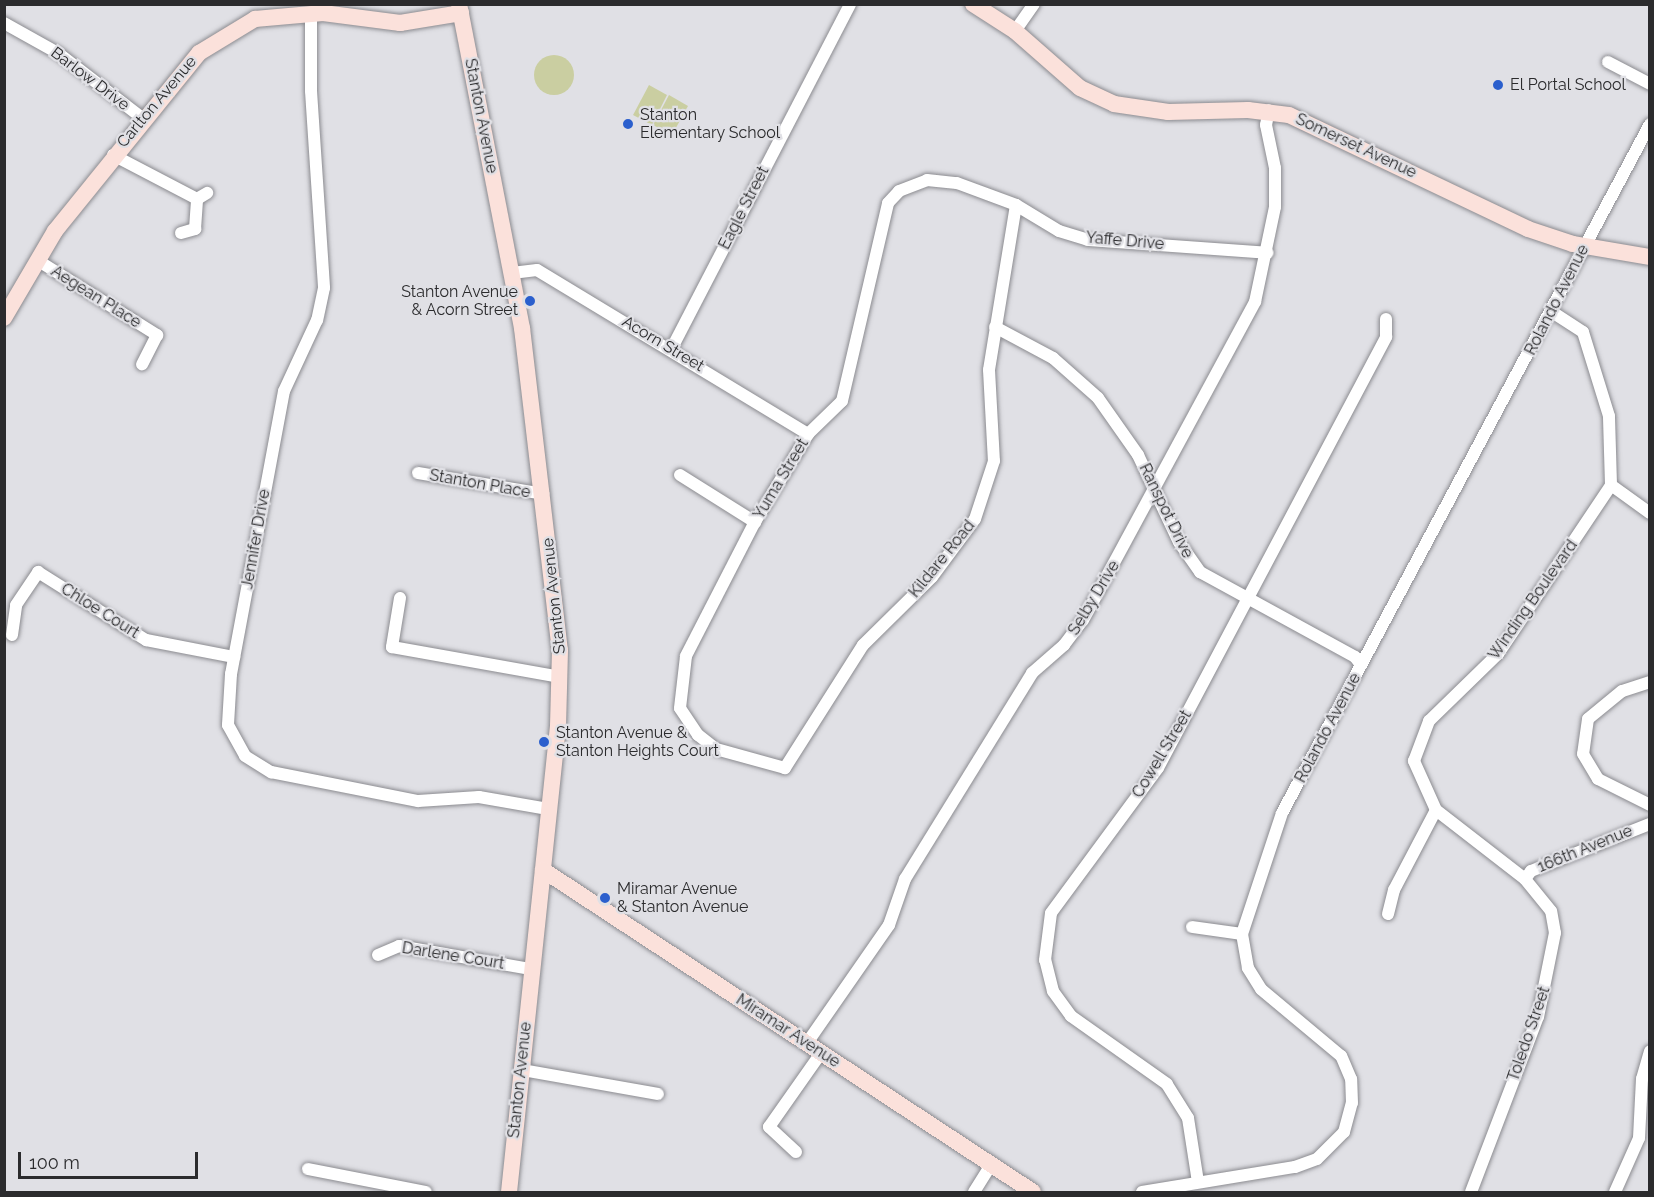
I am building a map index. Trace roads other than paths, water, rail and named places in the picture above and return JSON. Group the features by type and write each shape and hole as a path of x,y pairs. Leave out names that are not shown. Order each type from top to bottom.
{"street":[{"name":"Eagle Street","path":"672,348 850,4"},
{"name":"Somerset Avenue","path":"972,4 1015,31 1080,88 1114,104 1168,112 1269,110 1322,126 1504,219 1584,247 1650,257"},
{"path":"1015,31 1034,4"},
{"name":"Carlton Avenue","path":"4,318 38,260 113,155 199,53 255,19 320,10 400,23 460,9"},
{"name":"Stanton Avenue","path":"460,9 512,273 543,495 561,677 509,1192"},
{"name":"Jennifer Drive","path":"320,10 311,91 324,288 317,320 284,391 234,657 226,706 228,725 239,748 261,768 418,801 479,797 548,809"},
{"name":"Barlow Drive","path":"4,23 58,52 142,118"},
{"path":"1608,62 1650,84"},
{"name":"Selby Drive","path":"807,1043 889,925 905,879 1032,673 1079,627 1155,492 1255,302 1268,254 1276,187 1266,125 1269,110"},
{"name":"Rolando Avenue","path":"1142,1192 1295,1167 1317,1159 1344,1132 1352,1103 1351,1079 1341,1056 1261,989 1248,968 1242,934 1282,813 1552,312 1650,124"},
{"path":"113,155 202,196 195,229 181,233"},
{"name":"Yuma Street","path":"784,768 716,749 698,735 680,708 686,656 755,522 808,434 842,401 888,203 913,182 957,183"},
{"name":"Yaffe Drive","path":"957,183 1016,204 1059,231 1088,240 1268,254"},
{"name":"Kildare Road","path":"784,768 863,645 932,577 983,503 994,461 989,370 1016,204"},
{"name":"Aegean Place","path":"38,260 157,335 142,364"},
{"name":"Acorn Street","path":"512,273 537,270 672,348 808,434"},
{"path":"1552,312 1583,332 1609,416 1611,485 1650,513"},
{"name":"Cowell Street","path":"1198,1182 1188,1118 1167,1084 1071,1016 1053,991 1045,960 1051,913 1158,768 1386,337 1386,319"},
{"name":"Ranspot Drive","path":"995,327 1053,358 1098,398 1138,455 1193,567 1246,600 1355,657 1361,665"},
{"name":"Stanton Place","path":"418,473 543,495"},
{"path":"680,475 755,522"},
{"name":"Winding Boulevard","path":"1525,879 1436,810 1414,761 1422,732 1498,654 1611,485"},
{"name":"Chloe Court","path":"12,636 16,605 38,572 146,640 234,657"},
{"path":"400,598 392,647 561,677"},
{"path":"1650,682 1622,691 1588,719 1583,754 1598,779 1650,805"},
{"path":"1388,914 1394,890 1436,810"},
{"name":"166th Avenue","path":"1525,879 1531,871 1650,824"},
{"name":"Miramar Avenue","path":"543,870 1033,1192"},
{"name":"Toledo Street","path":"1471,1192 1538,1017 1554,957 1551,911 1525,879"},
{"path":"1192,927 1242,934"},
{"name":"Darlene Court","path":"378,955 399,946 531,969"},
{"path":"1615,1192 1639,1138 1642,1079 1650,1051"},
{"path":"796,1152 769,1127 821,1053"},
{"path":"522,1070 658,1094"},
{"path":"974,1192 991,1165"},
{"path":"308,1169 426,1192"}],"place":[{"name":"El Portal School","path":"1498,85"},
{"name":"Stanton Elementary School","path":"628,124"},
{"name":"Stanton Avenue & Acorn Street","path":"530,301"},
{"name":"Stanton Avenue & Stanton Heights Court","path":"544,742"},
{"name":"Miramar Avenue & Stanton Avenue","path":"605,898"}]}
